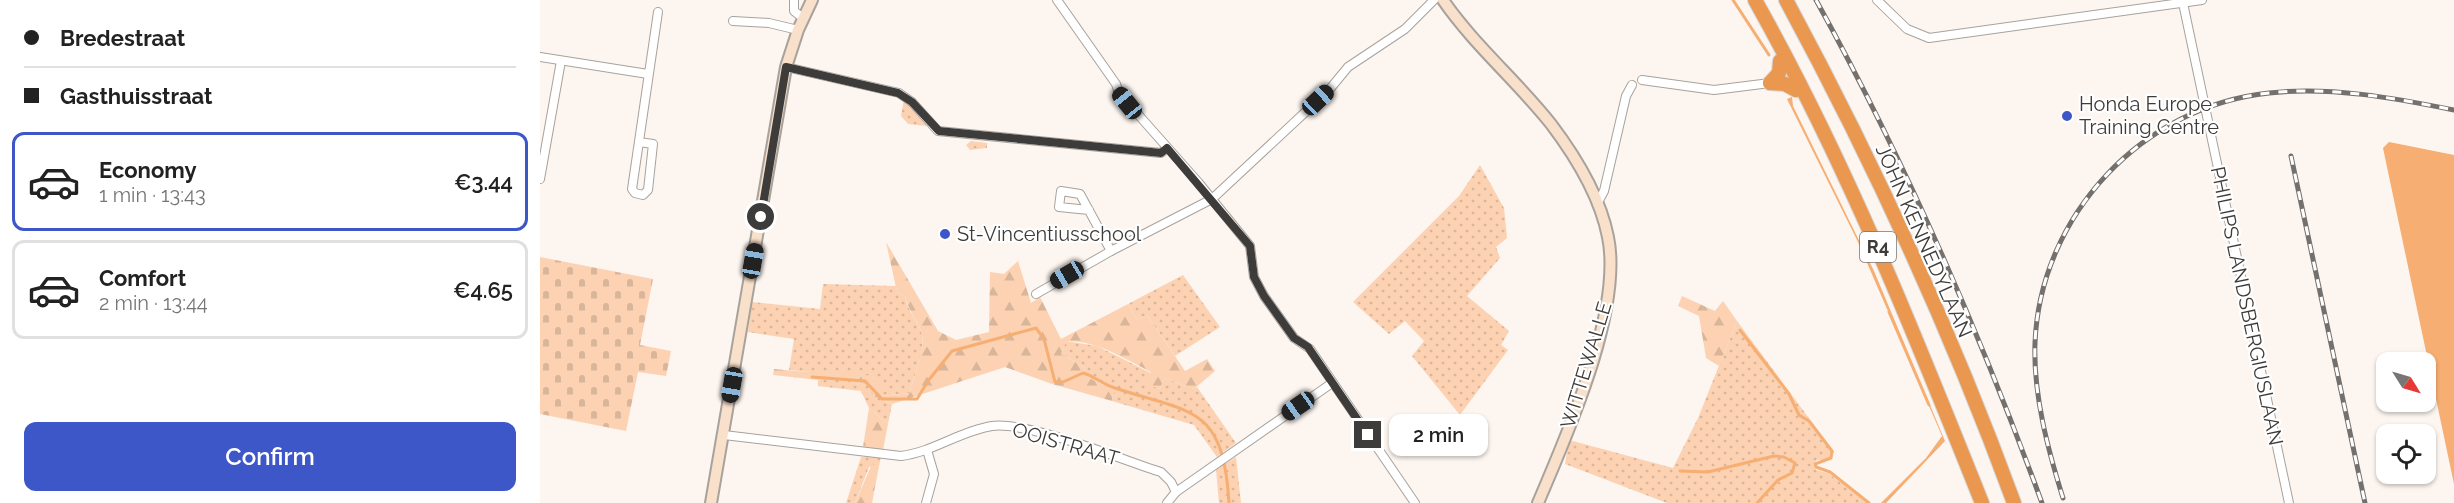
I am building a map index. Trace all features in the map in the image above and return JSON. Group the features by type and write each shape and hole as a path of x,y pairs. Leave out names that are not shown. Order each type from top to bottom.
{"highway":[{"path":"1746,0 1811,116 1824,131"},
{"name":"R4","path":"1755,0 1824,131 1905,308 1982,503"},
{"name":"JOHN KENNEDYLAAN","path":"1763,0 1820,105 1918,317 1989,503"},
{"name":"JOHN KENNEDYLAAN","path":"1786,0 1872,170 1945,330 2014,503"},
{"path":"1795,0 1858,134 1872,170"},
{"path":"1770,83 1779,73 1780,61"},
{"path":"1770,83 1785,84 1796,90"}],"street":[{"path":"794,0 794,11 803,18"},
{"path":"711,503 786,67 798,30 812,0"},
{"path":"1057,0 1116,84 1119,93 1250,246 1254,277 1264,296 1294,338 1308,347 1415,503"},
{"path":"1036,294 1111,251 1212,200 1329,90 1347,67 1405,29 1434,0"},
{"name":"WITTEWALLE","path":"1443,0 1557,132 1598,202 1608,238 1610,275 1605,313 1575,410 1538,503"},
{"path":"1876,0 1907,29 1929,38 2202,0"},
{"name":"PHILIPS LANDSBERGIUSLAAN","path":"2183,3 2289,503"},
{"path":"639,142 653,144 648,190 643,195 635,193 632,189 658,12"},
{"path":"733,21 769,23 798,30"},
{"path":"540,57 648,74"},
{"path":"540,179 543,146 561,61"},
{"path":"786,67 898,93 912,102 939,131 1161,153 1167,148"},
{"path":"1642,80 1714,90 1770,83"},
{"path":"1598,202 1604,191 1626,96 1632,84"},
{"path":"1089,210 1111,251"},
{"path":"1167,503 1176,492 1332,383"},
{"name":"OOISTRAAT","path":"724,435 901,456 927,450 947,440 993,426 1019,426 1161,472 1171,482 1176,492"},
{"path":"926,503 934,474 927,450"}],"green space":[{"path":"904,99 927,126 908,124 901,116"},
{"path":"971,141 987,143 987,148 970,150 966,145"},
{"path":"1480,165 1504,208 1507,238 1496,247 1500,258 1467,296 1509,331 1501,345 1508,350 1460,415 1412,356 1424,341 1405,321 1389,334 1353,302 1459,196"},
{"path":"886,242 938,331 956,340 989,332 990,272 1004,274 1018,261 1031,303 1040,297 1061,339 1128,304 1137,320 1147,315 1185,371 1207,359 1215,371 1194,389 1164,378 1160,389 1146,384 1151,372 1121,356 1088,344 1066,341 1061,354 1084,367 1089,378 1114,390 1112,401 1052,384 1005,367 892,404 874,396 868,386 860,380 825,378 818,380 773,375 774,369 859,373 882,384 881,396 909,393 919,362 922,346 921,331 905,296 897,292"},
{"path":"540,257 653,279 640,345 671,351 666,376 638,372 626,431 540,414"},
{"path":"1183,275 1220,327 1175,356 1147,315 1137,320 1128,304"},
{"path":"823,284 896,286 897,292 905,296 922,338 921,354 909,393 880,396 874,378 789,370 794,339 748,332 752,302 820,309"},
{"path":"1682,296 1715,311 1723,301 1737,321 1719,366 1706,358 1699,316 1678,306"},
{"path":"1737,321 1834,452 1828,460 1817,460 1813,464 1816,470 1828,473 1868,503 1667,503 1565,464 1569,440 1673,468 1698,418"},
{"path":"1066,341 1097,346 1151,373 1147,384 1160,389 1164,378 1194,389 1197,387 1236,443 1217,457 1194,425 1112,401 1114,390 1089,378 1084,367 1061,354"},
{"path":"825,378 863,382 880,399 892,404 888,424 869,408 861,391 818,386 818,380"},
{"path":"869,408 888,424 883,450 863,447"},
{"path":"861,457 881,457 879,466 869,467 855,503 846,503"},
{"path":"1236,457 1241,503 1219,503 1216,469"},
{"path":"872,464 879,466 872,503 855,503"}],"shaded area":[{"path":"1792,97 1793,106 1874,271 1945,441 1886,503 1881,503 1926,458 1942,436 1858,242 1787,99"},
{"path":"2389,142 2454,155 2454,484 2436,399 2436,352 2426,352 2383,148"}],"waterway":[{"path":"1733,0 1769,55"},
{"path":"1889,312 1929,405"},
{"path":"812,377 865,381 882,399 917,399 952,351 1036,328 1044,339 1055,382 1063,382 1083,373 1104,384 1163,402 1198,418 1210,429 1219,446 1229,503"},
{"path":"1740,330 1789,394 1799,415 1809,421 1832,451 1831,458 1815,464 1816,467 1830,472 1869,503"},
{"path":"1680,471 1708,472 1774,456 1784,457 1795,463 1792,473 1778,480 1757,503"}],"railway":[{"path":"1816,0 1880,122 1939,247 1993,374 2042,503"},
{"path":"2063,498 2047,441 2036,382 2035,343 2041,296 2056,252 2078,211 2107,175 2141,144 2180,120 2223,102 2269,93 2339,92 2454,110"},
{"path":"2291,156 2365,503"}],"place":[{"name":"Honda Europe Training Centre","path":"2067,116"},
{"name":"St-Vincentiusschool","path":"945,234"}],"route":[{"path":"761,217 786,67 906,96 939,131 1161,153 1167,148 1250,246 1254,258 1254,277 1264,296 1294,338 1308,347 1368,435"}]}
